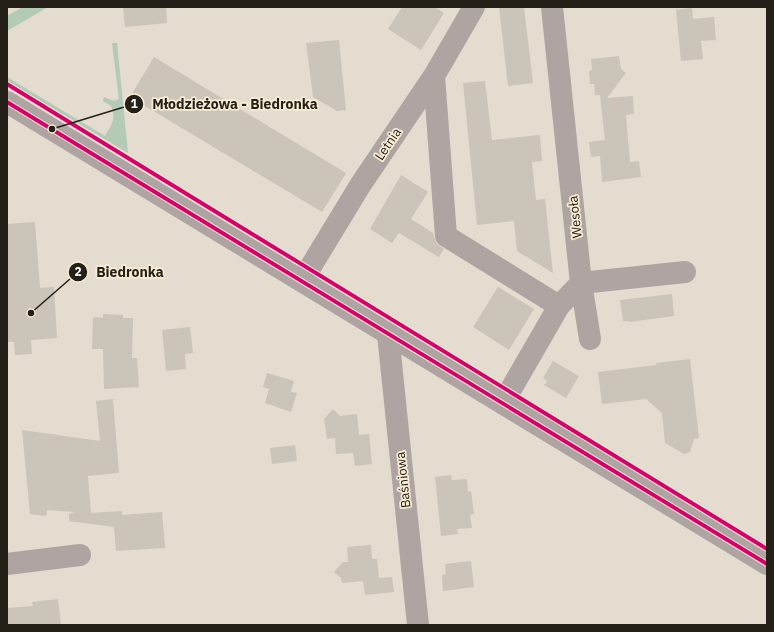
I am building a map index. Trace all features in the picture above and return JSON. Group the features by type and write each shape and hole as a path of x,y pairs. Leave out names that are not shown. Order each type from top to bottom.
{"street":[{"name":"Letnia","path":"302,281 361,184 434,76 474,7"},
{"name":"Wesoła","path":"552,7 582,283 590,339"},
{"path":"434,76 446,236 559,306"},
{"path":"7,102 767,564"},
{"path":"503,403 559,306 582,283 684,272"},
{"name":"Baśniowa","path":"388,334 418,625"},
{"path":"7,564 80,555"}],"green space":[{"path":"23,7 48,7 7,31 7,16"},
{"path":"112,43 117,43 128,153 7,81 7,77 105,136 112,122 113,110 111,106 103,101 104,97 114,101 119,99"}],"building":[{"path":"123,7 166,7 167,23 125,27"},
{"path":"402,7 435,7 444,13 421,50 388,29"},
{"path":"499,7 524,7 533,83 508,86"},
{"path":"692,8 693,19 714,17 716,40 701,41 703,59 681,61 676,10"},
{"path":"339,40 346,110 337,111 313,97 306,43"},
{"path":"619,56 621,69 626,73 607,98 633,96 634,114 626,115 630,162 639,161 641,177 602,182 600,156 591,157 589,142 605,140 600,95 595,95 594,84 590,84 589,71 592,70 591,59"},
{"path":"154,57 346,173 322,212 130,97"},
{"path":"485,81 492,140 540,135 542,161 532,162 536,200 545,199 553,273 517,251 514,221 477,225 463,83"},
{"path":"401,175 428,192 411,219 433,233 436,243 444,249 439,257 399,233 392,243 370,229"},
{"path":"35,222 40,288 54,287 57,338 31,340 32,354 15,355 14,342 7,342 7,224"},
{"path":"498,287 534,309 509,350 473,327"},
{"path":"672,294 674,316 629,322 623,321 620,300"},
{"path":"103,314 123,315 123,318 133,318 132,358 137,358 139,387 104,389 103,349 92,349 93,317 103,318"},
{"path":"190,327 193,353 185,354 186,369 166,371 162,330"},
{"path":"690,359 699,438 694,439 690,452 684,454 665,443 662,413 646,399 602,404 598,372 657,365 656,363"},
{"path":"553,361 579,376 566,398 544,385 547,381 543,378"},
{"path":"267,373 294,381 291,392 297,393 291,412 265,403 269,389 263,387"},
{"path":"113,399 119,473 88,476 91,513 122,511 122,515 162,512 165,548 116,551 114,527 69,521 69,514 74,512 47,510 46,516 30,514 22,430 100,441 96,401"},
{"path":"333,409 340,416 357,414 359,435 369,434 372,464 355,466 353,453 336,454 335,438 327,439 324,419"},
{"path":"295,445 297,461 272,464 270,448"},
{"path":"451,475 452,480 467,479 468,492 471,491 474,514 470,515 472,528 457,529 458,534 441,536 435,477"},
{"path":"371,545 372,559 377,559 379,578 392,577 394,592 365,595 363,581 342,583 341,578 334,572 343,562 348,562 347,547"},
{"path":"471,561 474,587 443,591 442,575 446,574 445,564"},
{"path":"58,599 61,625 7,625 7,608 33,606 32,602"}],"cycle path":[{"path":"7,84 767,549"},
{"path":"7,102 767,564"}],"place":[{"name":"Młodzieżowa - Biedronka","path":"52,129"},
{"name":"Biedronka","path":"31,313"}]}
